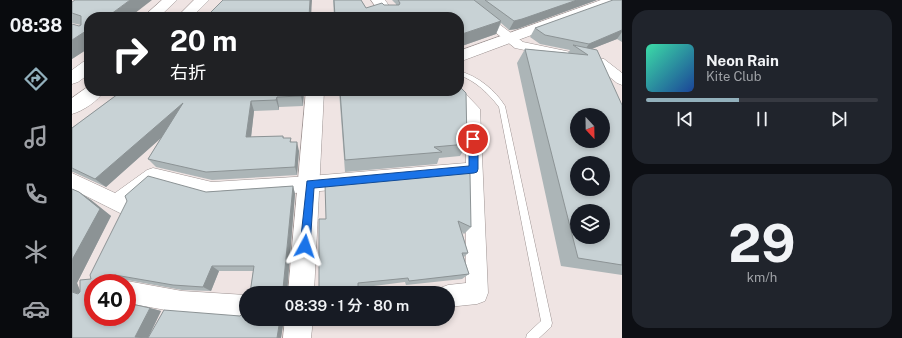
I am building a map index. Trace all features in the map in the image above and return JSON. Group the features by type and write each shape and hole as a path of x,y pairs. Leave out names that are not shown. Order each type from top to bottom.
{"highway":[{"path":"156,12 170,0"},
{"path":"189,12 202,0"},
{"path":"72,78 84,70"},
{"path":"72,107 88,96"}],"street":[{"path":"378,0 386,12"},
{"path":"460,0 519,45 599,62 622,80"},
{"path":"464,55 613,0"},
{"path":"302,286 316,96"},
{"path":"455,295 477,293 473,109 460,96"},
{"path":"117,203 154,175 212,190 310,184 474,169"},
{"path":"72,180 127,208 120,222"},
{"path":"136,295 171,307 239,306"},
{"path":"297,338 298,326"}],"lane":[{"path":"464,74 491,92 502,106 547,322 532,338"}],"building":[{"path":"75,0 130,0 114,12 84,12 84,32 72,40 72,24 79,26 81,25 81,16 72,13 72,2"},
{"path":"223,0 310,0 309,12 211,12"},
{"path":"334,0 361,0 366,8 382,3 384,5 399,5 400,3 398,0 474,0 501,21 464,33 464,12 335,12"},
{"path":"485,0 577,0 514,21"},
{"path":"613,0 622,0 622,30 589,44 545,35 535,28"},
{"path":"573,45 597,50 622,105 622,265 578,258 574,244 610,244 610,204 570,204 570,226 525,49 588,55"},
{"path":"464,91 466,93 467,144 434,147 442,152 345,160 340,96 464,96"},
{"path":"115,96 301,96 277,97 276,100 251,101 246,137 283,136 283,138 291,138 290,142 297,142 295,167 206,172 148,159 183,103 95,179 72,168 72,128"},
{"path":"465,171 470,174 471,227 458,221 468,253 462,253 469,274 409,281 408,278 358,283 358,286 319,286 319,219 326,219 325,184"},
{"path":"148,176 206,192 293,186 283,286 251,286 254,266 212,266 203,287 173,285 136,279 136,274 90,274 127,201 125,196"},
{"path":"72,189 79,192 100,209 72,260"},
{"path":"80,280 84,280 84,326 136,326 136,305 150,308 135,337 148,338 72,338 72,292 78,294 80,292"},
{"path":"164,310 239,316 239,326 279,326 277,338 148,338"}],"route":[{"path":"305,246 310,184 474,169 473,139"}]}
